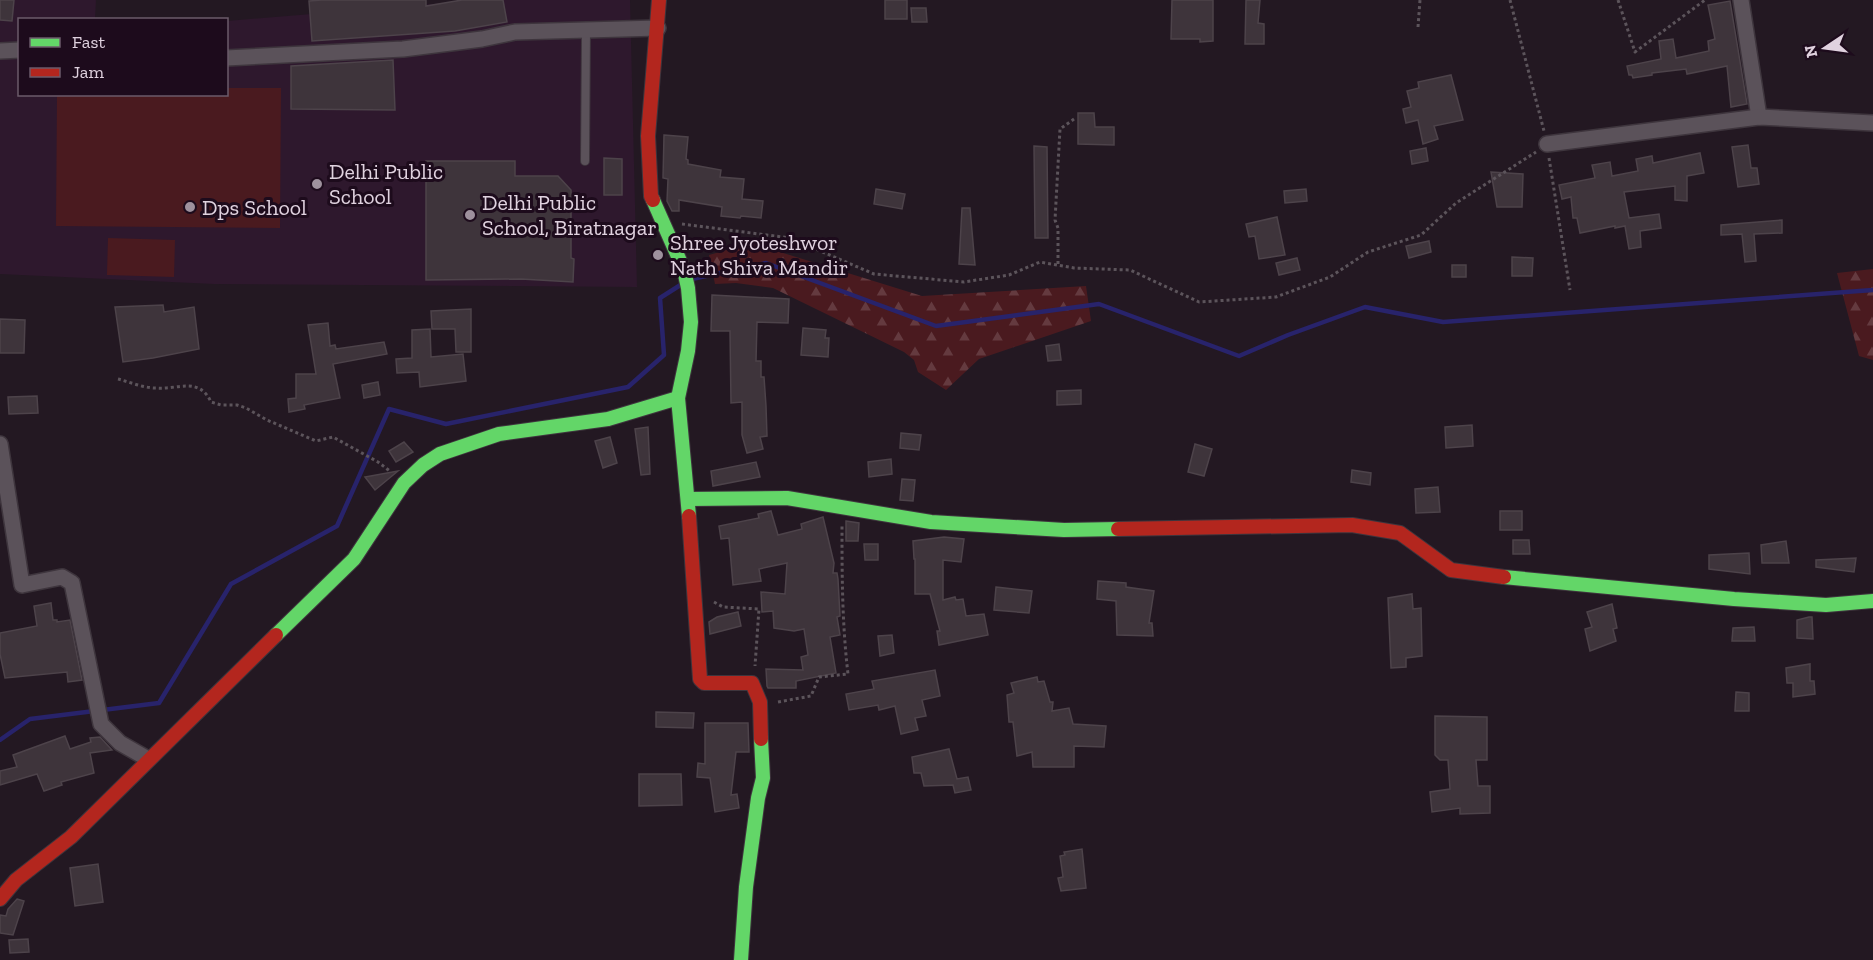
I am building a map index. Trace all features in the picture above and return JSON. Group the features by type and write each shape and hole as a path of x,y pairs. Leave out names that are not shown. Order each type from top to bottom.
{"street":[{"path":"659,0 648,136 651,196 684,270 688,288 691,322 688,351 678,398 688,499 700,679 704,683 752,683 760,702 763,778 758,798 746,887 741,960"},
{"path":"1741,0 1759,117"},
{"path":"228,58 403,50 515,32 658,28"},
{"path":"0,51 18,50"},
{"path":"1547,144 1759,117 1873,123"},
{"path":"0,899 16,880 71,837 354,559 404,483 431,459 499,434 608,419 678,398"},
{"path":"0,444 22,585 62,577 72,583 101,724 120,742 148,759"},
{"path":"688,499 788,498 932,522 1064,530 1352,525 1400,533 1451,570 1539,581 1745,600 1826,605 1873,601"}],"lane":[{"path":"585,161 586,30"}],"path":[{"path":"1418,27 1420,0"},
{"path":"1618,0 1635,52 1705,0"},
{"path":"1058,264 1058,228 1055,220 1060,129 1074,119"},
{"path":"662,221 790,238 874,274 964,282 1009,275 1040,262 1074,268 1130,270 1199,302 1276,297 1330,277 1368,252 1421,235 1456,203 1547,144"},
{"path":"118,379 155,388 193,386 207,394 212,402 246,408 267,420 316,441 328,437 336,438 378,462"},
{"path":"771,703 811,696 819,677 848,674 841,595 842,507"},
{"path":"694,592 723,607 759,609 752,683"}],"shaded area":[{"name":"Delhi Public School","path":"0,0 96,0 95,18 18,18 18,96 228,96 228,21 482,0 630,0 637,287 214,284 0,274"}],"green space":[{"path":"228,88 281,88 280,228 56,226 57,96 228,96"},
{"path":"108,238 175,240 174,277 107,275"},
{"path":"751,243 922,296 1086,286 1091,321 979,359 946,390 918,372 914,360 904,352 773,288 736,283 715,284 709,255"},
{"path":"1873,269 1873,360 1859,356 1837,273"}],"building":[{"path":"0,0 14,0 12,21 0,20"},
{"path":"426,0 426,6 462,0 503,0 507,22 455,31 312,41 309,1"},
{"path":"885,0 907,0 907,19 885,19"},
{"path":"1172,0 1213,0 1213,41 1171,39"},
{"path":"1246,0 1260,0 1258,23 1264,24 1264,44 1245,44"},
{"path":"1730,1 1747,104 1731,107 1727,66 1687,74 1686,69 1633,78 1629,75 1627,66 1661,59 1659,41 1673,39 1676,58 1709,51 1708,41 1715,39 1708,5"},
{"path":"911,8 926,8 927,22 912,22"},
{"path":"393,60 395,110 291,109 291,66"},
{"path":"1451,75 1463,120 1434,126 1438,139 1423,144 1418,120 1406,123 1403,109 1411,107 1407,91 1419,88 1418,82"},
{"path":"1078,113 1094,113 1095,127 1114,127 1114,145 1078,144"},
{"path":"664,135 688,137 686,159 688,164 721,170 720,177 744,179 742,199 763,201 761,218 721,216 722,207 679,200 679,211 672,211 667,201 668,179 663,178"},
{"path":"1748,145 1751,168 1757,168 1759,184 1738,187 1732,147"},
{"path":"1034,146 1047,147 1048,238 1035,238"},
{"path":"1426,148 1428,161 1412,164 1410,151"},
{"path":"1700,153 1704,173 1687,176 1687,201 1675,200 1675,186 1624,192 1629,218 1659,214 1661,228 1640,231 1641,247 1629,249 1625,226 1580,233 1577,218 1573,218 1571,197 1562,199 1559,185 1595,178 1592,165 1610,162 1612,176 1638,171 1636,159 1652,156 1653,163"},
{"path":"604,158 622,159 622,195 604,195"},
{"path":"426,161 515,161 515,176 558,176 571,190 573,282 521,279 426,280"},
{"path":"1491,172 1523,174 1522,207 1497,207"},
{"path":"876,189 905,194 902,209 874,204"},
{"path":"1306,189 1307,201 1285,203 1284,191"},
{"path":"962,208 970,208 975,265 959,264"},
{"path":"1277,217 1285,255 1259,259 1255,236 1249,237 1246,224"},
{"path":"1782,220 1782,233 1754,234 1756,261 1745,262 1742,234 1721,235 1721,225"},
{"path":"1429,241 1431,252 1409,258 1406,246"},
{"path":"1512,257 1533,258 1532,276 1512,276"},
{"path":"1297,258 1300,270 1279,275 1276,263"},
{"path":"1452,265 1466,265 1466,277 1452,277"},
{"path":"712,295 789,299 788,323 757,322 756,361 761,361 766,406 767,436 760,437 763,449 747,453 742,435 742,402 731,403 730,331 711,331"},
{"path":"163,305 164,312 194,307 199,349 123,362 115,307"},
{"path":"471,309 471,352 456,352 455,329 432,329 431,311"},
{"path":"0,319 25,320 24,353 0,353"},
{"path":"328,323 330,346 335,345 336,349 384,342 387,354 333,364 340,398 304,405 305,409 289,412 288,399 296,398 296,374 316,374 308,325"},
{"path":"803,328 826,330 825,338 829,338 828,357 801,355"},
{"path":"430,329 431,357 463,354 466,381 420,387 419,372 397,373 396,359 412,358 412,330"},
{"path":"1059,344 1061,360 1048,361 1046,346"},
{"path":"378,382 380,395 364,398 362,385"},
{"path":"1081,390 1081,404 1057,405 1057,391"},
{"path":"37,396 38,413 9,414 8,397"},
{"path":"1472,425 1473,446 1446,448 1445,427"},
{"path":"648,427 650,474 641,475 635,429"},
{"path":"901,433 921,435 919,450 900,448"},
{"path":"610,437 617,463 603,468 595,441"},
{"path":"404,442 413,452 396,462 389,451"},
{"path":"1195,444 1212,449 1204,476 1188,472"},
{"path":"891,459 892,474 869,477 868,462"},
{"path":"756,462 760,477 713,486 711,471"},
{"path":"1352,470 1371,473 1370,485 1351,482"},
{"path":"398,471 375,490 365,477"},
{"path":"902,479 915,480 913,501 900,500"},
{"path":"1438,487 1440,512 1416,513 1415,489"},
{"path":"771,511 778,535 802,529 801,524 823,517 834,563 833,573 837,573 838,579 840,616 837,617 840,635 830,637 836,673 796,681 796,688 768,688 767,686 766,669 803,670 801,657 808,655 804,629 794,631 774,628 773,611 762,612 761,592 785,594 787,563 759,569 761,581 733,585 729,538 721,539 719,526 759,518 758,514"},
{"path":"1500,511 1522,511 1522,530 1500,530"},
{"path":"846,521 859,523 858,541 846,541"},
{"path":"944,537 964,539 961,562 943,560 943,600 955,597 956,600 963,599 966,616 984,614 988,635 939,645 937,631 940,631 930,594 915,594 913,541"},
{"path":"1513,540 1529,540 1530,554 1513,554"},
{"path":"1786,541 1789,563 1762,563 1761,545"},
{"path":"864,544 878,544 878,560 865,560"},
{"path":"1749,553 1750,574 1709,569 1709,555"},
{"path":"1856,558 1854,572 1816,567 1816,560"},
{"path":"1098,581 1126,583 1126,587 1154,591 1149,623 1152,623 1153,636 1117,635 1116,601 1097,599"},
{"path":"996,587 1032,591 1029,613 994,610"},
{"path":"1412,594 1413,609 1421,608 1422,656 1406,658 1406,667 1391,668 1388,598"},
{"path":"51,603 53,620 57,622 70,620 82,680 68,682 67,672 5,678 0,654 0,633 37,626 34,606"},
{"path":"1612,604 1617,628 1613,629 1616,641 1590,651 1585,629 1592,627 1587,612"},
{"path":"738,612 741,626 710,634 709,622 717,617"},
{"path":"1812,617 1813,639 1797,638 1797,620"},
{"path":"1754,627 1755,641 1732,641 1733,628"},
{"path":"892,635 894,653 880,656 878,636"},
{"path":"1810,664 1810,681 1814,681 1815,694 1793,697 1793,683 1787,683 1786,668"},
{"path":"935,670 940,696 922,700 926,716 915,718 918,730 901,734 895,706 879,710 878,705 849,710 846,694 874,689 872,681"},
{"path":"1037,677 1038,682 1044,681 1050,702 1053,702 1052,711 1069,708 1073,724 1106,726 1104,747 1074,746 1074,767 1033,767 1032,752 1017,756 1013,722 1009,722 1007,695 1014,693 1011,683"},
{"path":"1736,692 1749,693 1749,711 1735,711"},
{"path":"656,712 694,713 693,728 656,727"},
{"path":"1435,716 1487,717 1487,760 1476,760 1478,786 1490,786 1490,813 1460,814 1460,808 1432,812 1430,792 1450,789 1448,760 1440,760 1435,755"},
{"path":"705,723 748,723 749,752 736,752 731,795 737,794 739,808 715,812 710,778 697,777 698,763 705,764"},
{"path":"65,736 70,749 91,742 90,738 100,737 112,750 90,753 94,773 61,782 62,785 44,791 37,774 0,785 0,771 17,767 13,755"},
{"path":"949,749 957,779 968,777 971,790 955,793 953,785 924,786 921,773 914,773 912,757"},
{"path":"639,774 681,774 682,805 639,806"},
{"path":"1082,849 1086,888 1061,891 1058,878 1063,877 1060,856 1065,855 1064,852"},
{"path":"98,864 103,902 75,906 70,868"},
{"path":"17,899 24,901 13,935 0,933 0,915 6,916 8,909"},
{"path":"28,939 29,952 10,953 9,940"}],"waterway":[{"path":"692,279 766,263 936,326 1099,304 1239,356 1288,335 1365,307 1443,322 1873,290"},
{"path":"0,740 30,719 159,703 231,584 337,526 389,409 446,424 628,387 664,355 660,298 682,284"}],"traffic: fast":[{"path":"653,200 684,270 688,288 691,322 688,351 678,398 689,516"},
{"path":"276,635 354,559 404,483 423,465 440,454 499,434 608,419 678,398"},
{"path":"688,499 787,498 931,522 1064,530 1118,529"},
{"path":"1504,577 1734,599 1826,605 1873,601"},
{"path":"741,960 746,887 758,798 763,778 761,739"}],"traffic: jam":[{"path":"653,200 648,136 659,0"},
{"path":"689,516 700,679 704,683 752,683 760,702 761,739"},
{"path":"1118,529 1352,525 1400,533 1451,570 1504,577"},
{"path":"0,899 16,880 71,837 276,635"}],"place":[{"name":"Delhi Public School","path":"317,184"},
{"name":"Dps School","path":"190,207"},
{"name":"Delhi Public School, Biratnagar","path":"470,215"},
{"name":"Shree Jyoteshwor Nath Shiva Mandir","path":"658,255"}]}
